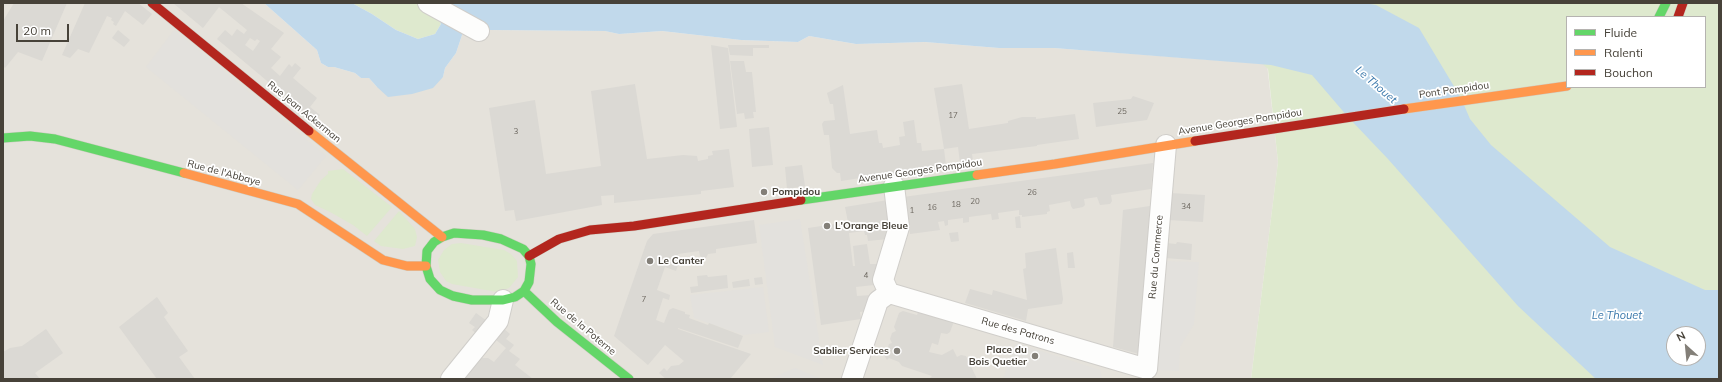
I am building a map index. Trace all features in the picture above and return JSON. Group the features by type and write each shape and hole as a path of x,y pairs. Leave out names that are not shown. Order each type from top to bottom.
{"main road":[{"name":"Rue Jean Ackerman","path":"152,3 442,237"},
{"path":"1660,16 1666,3"},
{"path":"1678,16 1683,3"},
{"name":"Pont Pompidou","path":"1319,121 1566,85"},
{"name":"Avenue Georges Pompidou","path":"529,256 559,239 590,230 634,226 894,186 1055,164 1319,121"},
{"name":"Rue de l'Abbaye","path":"3,138 30,136 61,140 298,204 384,260 407,266 426,266"},
{"path":"454,233 482,235 516,245 523,249 529,256 531,272 529,282 524,291 515,297 503,300 472,300 453,296 440,290 430,279 426,266 427,251 434,242 442,237 454,233"},
{"name":"Rue de la Poterne","path":"524,291 557,322 629,379"}],"street":[{"path":"428,3 479,31"},
{"name":"Rue du Commerce","path":"1147,369 1166,145"},
{"path":"852,379 878,301 889,293 883,280 899,227 894,186"},
{"name":"Rue des Patrons","path":"889,293 1147,369"},
{"path":"451,379 498,321 503,300"}],"shaded area":[{"path":"3,3 264,3 317,50 321,63 328,67 334,67 355,73 361,78 369,78 377,87 443,77 445,68 456,53 463,32 482,24 490,30 605,31 619,34 662,31 741,40 798,42 809,36 856,44 925,42 999,48 1054,48 1267,64 1278,162 1251,379 3,379"},
{"path":"174,30 326,156 298,190 146,67"},
{"path":"800,219 823,365 775,347 759,225"},
{"path":"1164,261 1199,262 1194,324 1180,347 1179,371 1158,370 1153,353"},
{"path":"763,287 769,332 744,335 694,318 690,295"},
{"name":"Place du Bois Quetier","path":"1016,343 1100,370 1102,379 1003,379"},
{"path":"795,368 822,379 769,379"}],"green space":[{"path":"352,3 439,3 436,13 441,24 435,34 418,39 396,30"},
{"path":"1199,3 1719,3 1719,379 1251,379 1278,162 1268,69"},
{"path":"343,169 392,207 367,236 353,225 315,205 311,199 312,194 321,180 328,174 328,171"},
{"path":"399,211 415,229 417,237 415,246 403,249 381,246 374,241"},
{"path":"461,243 504,250 511,254 517,261 518,277 509,288 497,292 452,284 446,281 440,272 438,260 444,250 452,244"}],"water":[{"name":"Le Thouet","path":"264,3 352,3 396,30 418,39 435,34 441,24 436,13 439,3 1365,3 1376,5 1419,28 1461,98 1470,119 1491,145 1610,247 1705,290 1719,290 1719,379 1596,379 1518,306 1312,75 1271,65 1054,48 999,48 925,42 856,44 809,36 798,42 741,40 662,31 619,34 605,31 490,30 482,24 463,32 456,53 445,68 443,77 433,88 412,94 388,97 369,78 361,78 355,73 334,67 328,67 321,63 317,50"}],"building":[{"path":"14,3 67,3 42,61 18,52 5,68 3,66 3,21"},
{"path":"85,3 138,3 152,14 143,25 125,11 116,26 111,20 112,18 107,16 89,53 78,49 70,58 62,55"},
{"path":"173,3 241,3 284,33 271,49 281,57 271,68 280,76 289,64 292,67 295,63 301,68 293,78 317,98 310,107 320,115 315,121 217,39 225,30 232,36 237,29 244,34 247,30 219,7 203,28","holes":["250,38 255,41 257,39 260,41 253,51 245,45"]},
{"path":"118,30 130,40 124,47 112,38"},
{"path":"711,45 728,48 737,127 720,129"},
{"path":"728,45 769,45 769,48 753,48 753,56 730,55"},
{"path":"730,61 744,61 746,72 752,72 756,112 753,112 754,118 745,119 744,113 737,114"},
{"path":"635,84 647,159 683,155 697,156 698,161 708,159 708,156 713,155 712,151 729,149 734,187 701,191 701,194 614,203 614,195 601,196 602,205 516,221 514,210 505,211 489,108 535,100 546,174 601,166 591,91"},
{"path":"962,84 969,129 1008,123 1008,121 1022,117 1036,117 1036,119 1075,114 1079,139 972,154 973,161 960,163 958,147 944,149 934,88"},
{"path":"843,85 850,134 877,130 879,143 882,143 883,148 900,145 899,137 905,136 903,122 914,120 917,143 921,143 922,151 944,149 946,165 841,181 840,173 837,173 832,168 829,135 824,135 822,124 824,121 835,120 833,104 830,104 827,93"},
{"path":"1133,96 1154,103 1147,120 1096,127 1093,103 1131,99"},
{"path":"769,127 773,165 752,167 749,129"},
{"path":"1153,163 1151,189 1111,195 1112,201 1110,204 1100,205 1097,197 1084,199 1085,205 1083,207 1073,209 1070,201 1049,205 1050,211 1047,212 1047,214 1022,217 1022,215 1019,215 1019,210 998,213 999,219 992,220 991,214 969,217 969,222 963,223 963,218 948,220 948,225 945,226 944,221 938,222 940,230 910,234 903,197"},
{"path":"802,165 805,186 787,189 785,167"},
{"path":"1170,193 1205,195 1203,222 1168,220"},
{"path":"888,200 892,228 888,239 868,241 867,235 865,235 864,231 849,233 853,266 855,266 853,246 867,244 870,264 881,264 874,285 856,287 857,296 871,295 866,311 860,312 861,319 821,325 808,228 848,222 845,207"},
{"path":"1150,206 1139,354 1113,347 1123,210"},
{"path":"1020,216 1021,228 1016,228 1015,217"},
{"path":"754,220 757,243 716,249 716,253 708,254 706,258 700,256 699,251 678,254 679,262 676,271 665,267 657,290 670,295 669,300 663,298 656,320 664,323 669,310 673,308 690,315 689,318 708,325 709,323 743,336 738,348 678,328 751,354 730,379 666,379 659,373 664,368 667,371 671,366 679,365 684,361 665,345 648,365 614,336 647,241 653,234"},
{"path":"958,232 959,241 951,242 949,233"},
{"path":"1177,242 1192,244 1191,260 1165,258 1166,243 1176,244"},
{"path":"1056,248 1063,299 1062,304 1028,309 1026,321 965,303 970,289 992,295 993,290 1027,300 1023,269 1026,268 1025,253"},
{"path":"1073,252 1075,268 1068,268 1067,253"},
{"path":"707,275 708,277 727,275 728,288 691,293 690,287 698,286 697,276"},
{"path":"762,277 763,284 755,285 754,278"},
{"path":"749,279 750,286 733,288 732,282"},
{"path":"157,297 168,313 164,317 188,351 179,357 195,379 157,379 119,327"},
{"path":"903,311 917,315 918,312 952,322 953,324 950,332 947,334 941,333 938,345 932,343 929,352 942,355 953,349 957,357 961,355 966,356 977,379 929,379 932,376 902,366 899,362 889,358 887,360 884,355 889,344 892,343 890,339 892,333 896,331 894,327 899,313"},
{"path":"476,313 487,321 477,334 472,330 475,327 469,323"},
{"path":"503,328 510,334 506,339 514,345 509,351 520,359 515,365 533,379 463,379 480,358 488,358 494,362 506,348 495,339"},
{"path":"46,329 63,353 35,373 40,379 3,379 3,352 10,348 22,346"}],"traffic: fast":[{"path":"1660,16 1666,3"},
{"path":"3,138 30,136 55,139 184,173"},
{"path":"801,200 977,175"},
{"path":"454,233 483,235 501,239 523,249 529,256 531,264 529,282 524,291 515,297 503,300 472,300 453,296 440,290 430,279 426,266 427,251 434,242 442,237 454,233"},
{"path":"524,291 557,322 629,379"}],"traffic: slow":[{"path":"1404,109 1566,86"},
{"path":"309,131 442,237"},
{"path":"977,175 1195,141"},
{"path":"184,173 298,204 383,260 407,266 426,266"}],"traffic: jam":[{"path":"152,3 309,131"},
{"path":"1678,16 1683,3"},
{"path":"1195,141 1404,109"},
{"path":"529,256 559,239 590,230 634,226 801,200"}],"place":[{"name":"Pompidou","path":"764,192"},
{"name":"L'Orange Bleue","path":"827,226"},
{"name":"Le Canter","path":"650,261"},
{"name":"Sablier Services","path":"897,351"},
{"name":"Place du Bois Quetier","path":"1035,356"}]}
